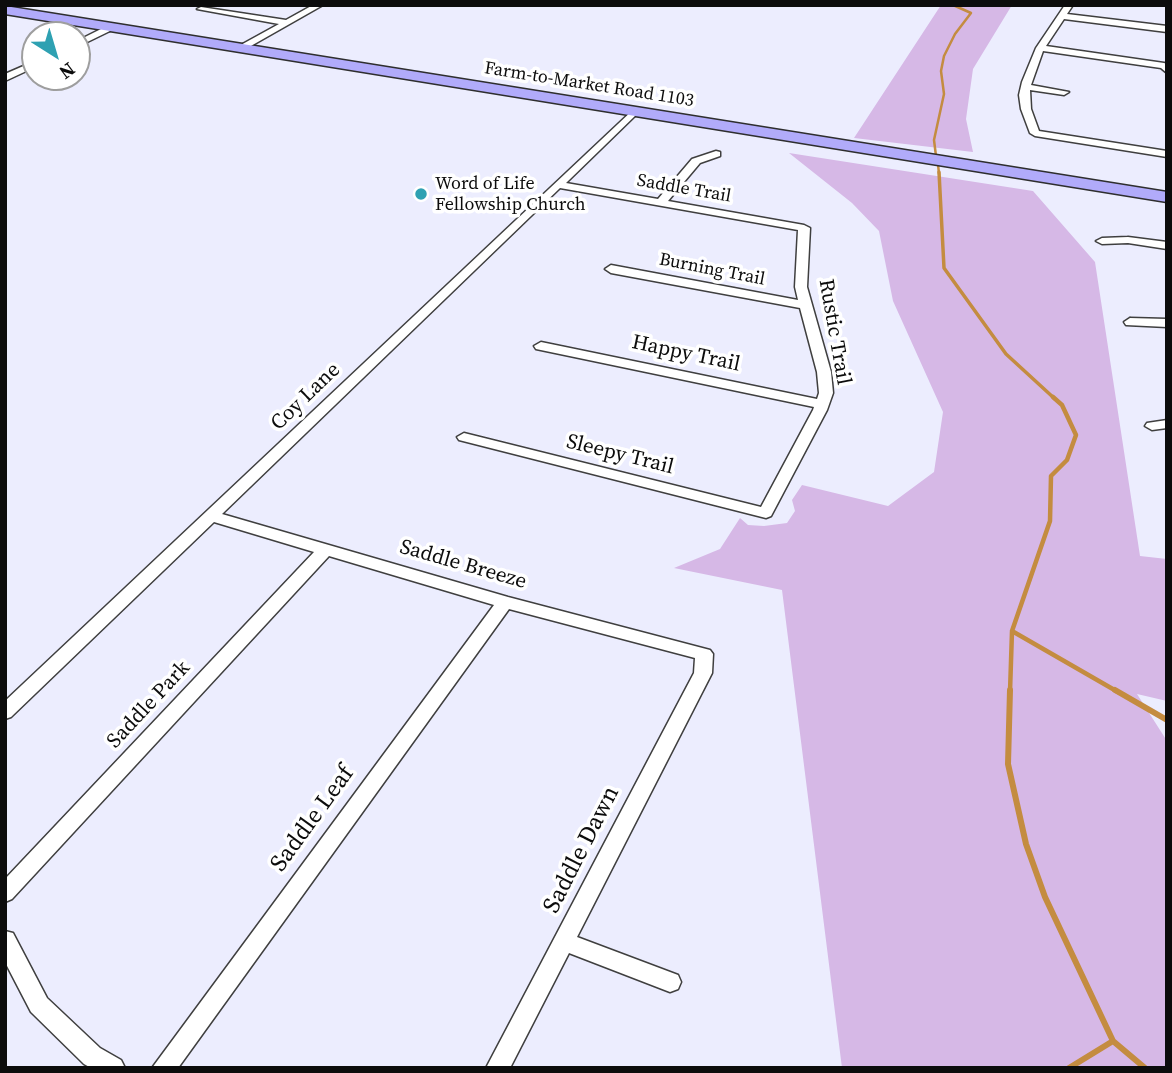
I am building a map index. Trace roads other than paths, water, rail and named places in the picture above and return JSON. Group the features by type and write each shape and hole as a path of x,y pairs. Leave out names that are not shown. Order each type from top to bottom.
{"main road":[{"name":"Farm-to-Market Road 1103","path":"5,10 1167,197"}],"street":[{"path":"242,48 319,5"},
{"path":"1069,5 1040,48 1024,95 1035,133 1167,154"},
{"path":"205,7 289,23"},
{"path":"1061,16 1167,29"},
{"path":"91,37 111,27"},
{"path":"1040,48 1165,68"},
{"path":"5,78 21,71"},
{"path":"1027,88 1064,92"},
{"name":"Coy Lane","path":"5,712 635,111"},
{"path":"660,203 696,161 716,154"},
{"name":"Saddle Trail","path":"559,185 804,228"},
{"name":"Rustic Trail","path":"766,513 826,393 824,372 801,287 804,228"},
{"path":"1102,241 1128,240 1167,246"},
{"name":"Burning Trail","path":"611,269 806,305"},
{"path":"1130,322 1167,323"},
{"name":"Happy Trail","path":"541,346 822,404"},
{"name":"Sleepy Trail","path":"464,437 766,513"},
{"name":"Saddle Breeze","path":"209,516 505,602 704,654"},
{"name":"Saddle Park","path":"5,893 326,549"},
{"name":"Saddle Leaf","path":"164,1068 505,602"},
{"name":"Saddle Dawn","path":"498,1068 703,673 704,654"},
{"path":"5,940 39,1005 92,1056 113,1068"},
{"path":"565,942 670,982"}],"waterway":[{"path":"936,156 934,140 944,94 941,71 944,56 955,34 971,13 953,5"},
{"path":"938,164 939,174"},
{"path":"939,172 944,268 1006,354 1055,399"},
{"path":"1012,631 1050,521 1051,476 1067,460 1076,435 1062,405 1053,397"},
{"path":"1010,692 1012,631"},
{"path":"1012,631 1118,692"},
{"path":"1010,690 1008,764 1026,844 1045,897 1113,1041"},
{"path":"1115,690 1167,720"},
{"path":"1069,1068 1113,1041"},
{"path":"1113,1041 1145,1068"}],"place":[{"name":"Word of Life Fellowship Church","path":"421,194"}]}
